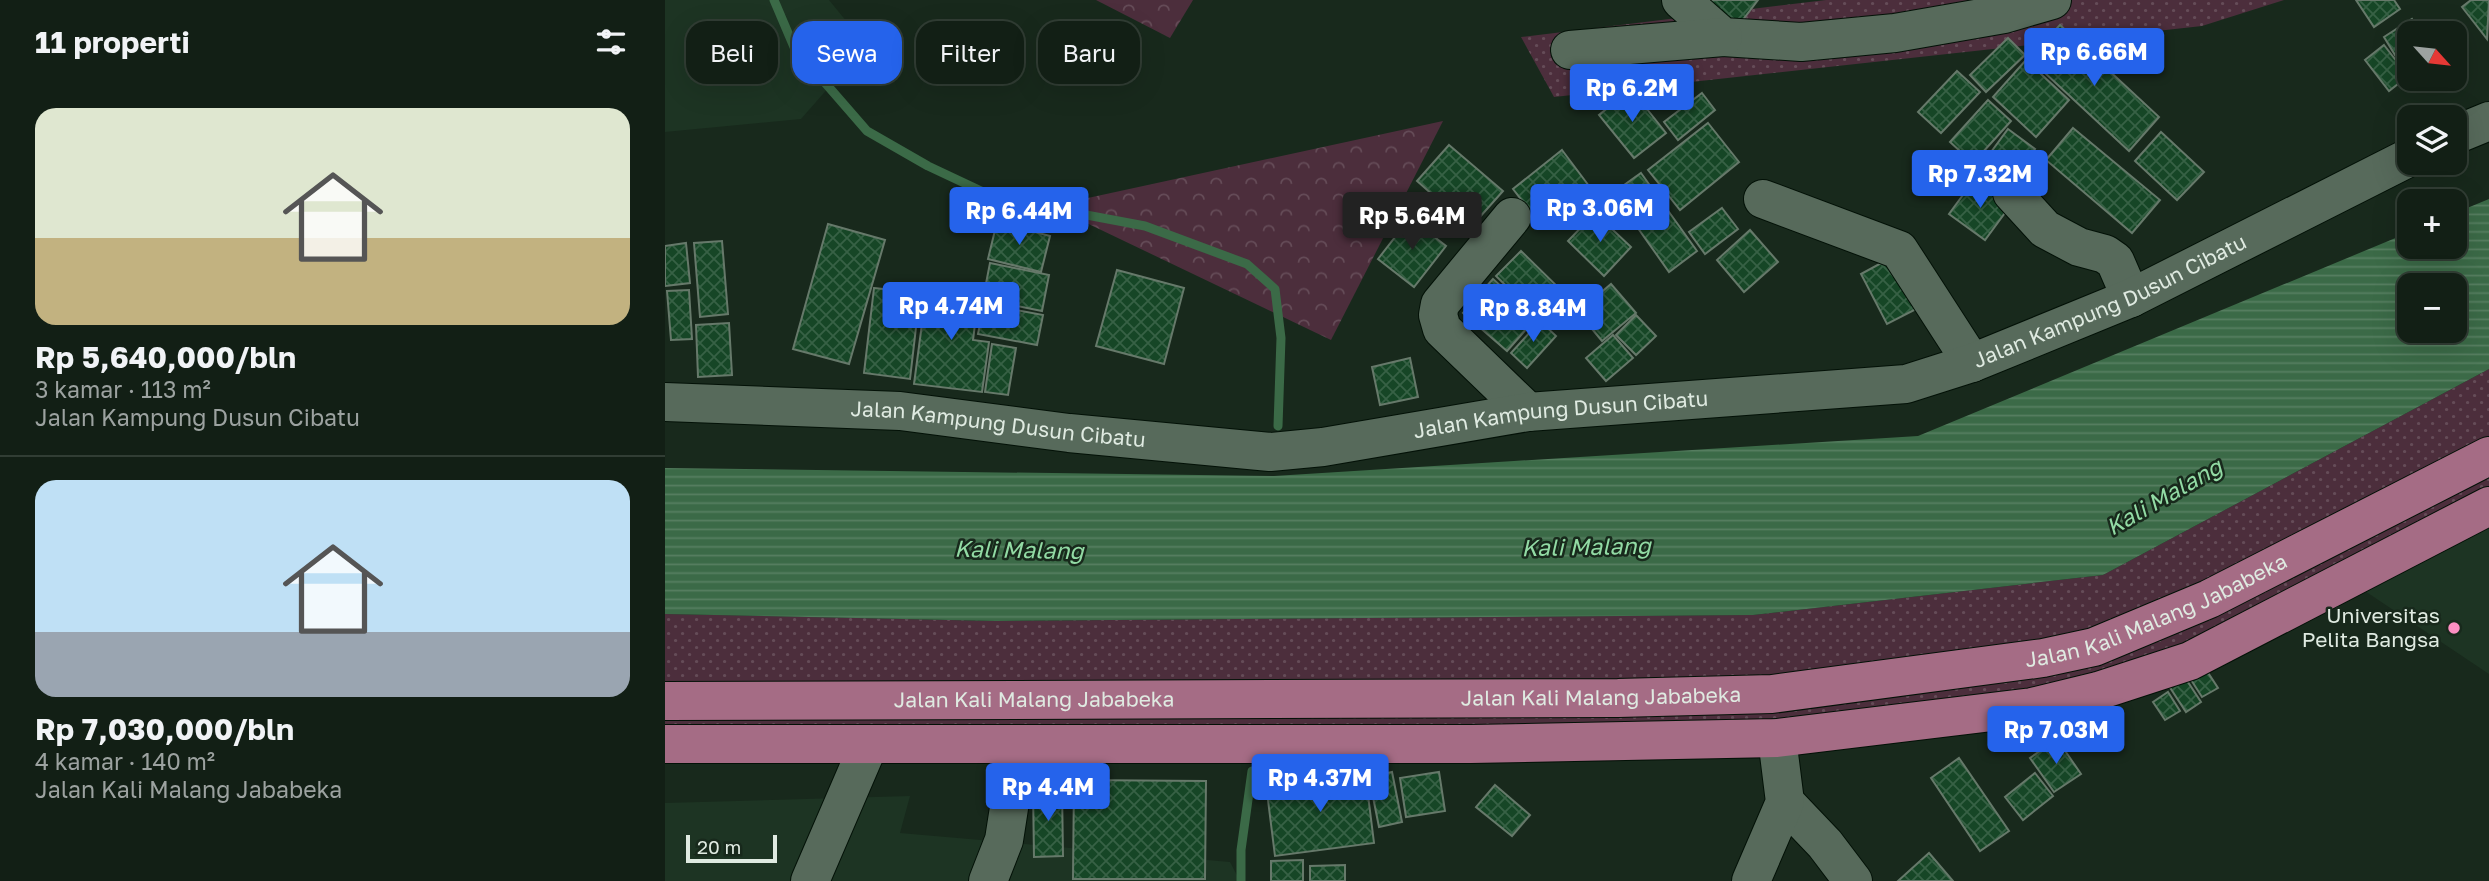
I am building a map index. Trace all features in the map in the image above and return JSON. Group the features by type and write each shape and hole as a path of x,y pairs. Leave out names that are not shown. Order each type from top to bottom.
{"main road":[{"name":"Jalan Kali Malang Jababeka","path":"665,701 1618,698 1772,694 2043,659 2094,647 2168,618 2489,456"},
{"name":"Jalan Kali Malang Jababeka","path":"665,744 1471,744 1777,738 2032,707 2098,691 2190,661 2350,581 2489,506"},
{"path":"2327,540 2350,581"}],"street":[{"path":"1681,0 1723,37"},
{"path":"1570,50 1723,37 1801,43 1895,33 2004,14 2052,0"},
{"path":"2467,130 2489,121"},
{"name":"Jalan Kampung Dusun Cibatu","path":"665,402 900,411 1069,433 1270,452 1323,447 1528,412 1906,384 1972,363 2131,298 2397,164"},
{"path":"2013,193 2045,229 2079,247 2105,254 2115,261 2131,298"},
{"path":"1763,199 1899,250 1972,363"},
{"path":"1511,217 1440,304 1438,316 1442,329 1528,412"},
{"path":"1751,881 1785,802 1777,738"},
{"path":"810,881 869,744"},
{"path":"988,881 1004,840 1019,744"},
{"path":"1785,802 1825,844 1853,881"}],"shaded area":[{"path":"665,0 829,0 846,21 792,21 792,84 832,84 801,119 665,132"},
{"name":"Universitas Pelita Bangsa","path":"2489,506 2489,674 2350,581"},
{"path":"910,796 900,833 1230,862 1240,881 665,881 665,803"}],"green space":[{"path":"1096,0 1193,0 1170,38"},
{"path":"1826,0 2284,0 2202,26 1554,97 1521,37"},
{"path":"1443,121 1331,340 1051,206"},
{"path":"2489,369 2489,506 2190,661 1777,738 665,744 665,614 996,621 1753,615 2103,575"}],"water":[{"name":"Kali Malang","path":"2489,199 2489,369 2103,575 1753,615 996,621 665,614 665,468 1274,476 1918,436 2397,237 2397,259 2467,259 2467,208"}],"building":[{"path":"1694,0 1758,0 1732,34"},
{"path":"2356,0 2394,0 2400,9 2374,27"},
{"path":"2471,0 2489,0 2487,39 2462,7"},
{"path":"2060,25 2159,117 2129,151 2029,58"},
{"path":"2397,29 2397,58 2384,37"},
{"path":"2008,38 2025,55 1986,92 1970,75"},
{"path":"2384,45 2397,62 2397,85 2389,91 2365,60"},
{"path":"2026,60 2069,100 2036,137 1993,97"},
{"path":"1957,71 1980,92 1941,133 1918,112"},
{"path":"1631,89 1666,133 1634,158 1599,115"},
{"path":"1702,93 1715,110 1678,140 1664,122"},
{"path":"1988,100 2011,121 1973,163 1950,142"},
{"path":"1708,123 1739,162 1680,210 1648,170"},
{"path":"2073,128 2160,200 2132,233 2046,160"},
{"path":"2008,129 2035,149 2009,183 1983,163"},
{"path":"2161,132 2204,172 2177,200 2135,161"},
{"path":"1449,145 1503,191 1470,228 1417,181"},
{"path":"1562,150 1589,186 1540,224 1513,189"},
{"path":"1641,173 1697,251 1669,272 1613,193"},
{"path":"1974,180 2010,206 1985,240 1949,214"},
{"path":"1722,208 1738,229 1705,254 1689,232"},
{"path":"1595,213 1631,247 1604,276 1568,241"},
{"path":"1410,218 1446,246 1414,287 1378,259"},
{"path":"997,222 1050,236 1041,272 988,259"},
{"path":"828,224 885,240 849,364 793,349"},
{"path":"1750,230 1778,262 1744,292 1717,260"},
{"path":"722,241 728,314 700,317 694,243"},
{"path":"686,243 690,283 665,286 665,246"},
{"path":"1521,251 1569,298 1544,323 1496,276"},
{"path":"1896,255 1922,306 1887,324 1861,274"},
{"path":"990,263 1049,275 1042,311 983,299"},
{"path":"1117,270 1184,288 1164,364 1096,346"},
{"path":"1493,279 1536,318 1507,351 1463,313"},
{"path":"1611,284 1636,313 1602,341 1578,312"},
{"path":"927,286 979,293 973,340 989,342 982,392 914,384"},
{"path":"874,288 920,293 910,379 864,373"},
{"path":"689,290 692,339 671,340 667,291"},
{"path":"984,304 1043,315 1037,345 978,334"},
{"path":"1636,315 1656,336 1636,355 1616,335"},
{"path":"1540,321 1556,336 1527,368 1511,353"},
{"path":"729,323 732,375 698,377 696,325"},
{"path":"1613,335 1633,358 1606,381 1586,358"},
{"path":"992,344 1016,348 1008,395 985,392"},
{"path":"1410,358 1418,397 1380,405 1372,367"},
{"path":"2203,665 2218,688 2202,697 2188,675"},
{"path":"2184,676 2201,702 2186,712 2169,686"},
{"path":"2168,692 2180,711 2165,720 2153,702"},
{"path":"2057,739 2081,774 2054,792 2030,758"},
{"path":"1959,758 2009,831 1980,851 1931,778"},
{"path":"1365,771 1374,843 1275,856 1266,784"},
{"path":"1392,772 1402,822 1379,827 1369,777"},
{"path":"1439,772 1445,811 1406,817 1400,778"},
{"path":"2035,773 2053,796 2023,820 2005,797"},
{"path":"1074,780 1206,781 1205,879 1073,879"},
{"path":"1495,785 1530,815 1512,836 1476,807"},
{"path":"1033,789 1062,789 1063,856 1034,857"},
{"path":"1929,853 1953,881 1898,881"},
{"path":"1303,860 1303,881 1271,881 1271,861"},
{"path":"1345,865 1345,881 1310,881 1310,866"}],"waterway":[{"path":"774,0 794,47 867,131 928,166 996,198 1145,226 1247,264 1275,289 1281,338 1278,426"},
{"path":"1241,881 1241,850 1252,771"}],"place":[{"name":"Universitas Pelita Bangsa","path":"2454,628"}]}
